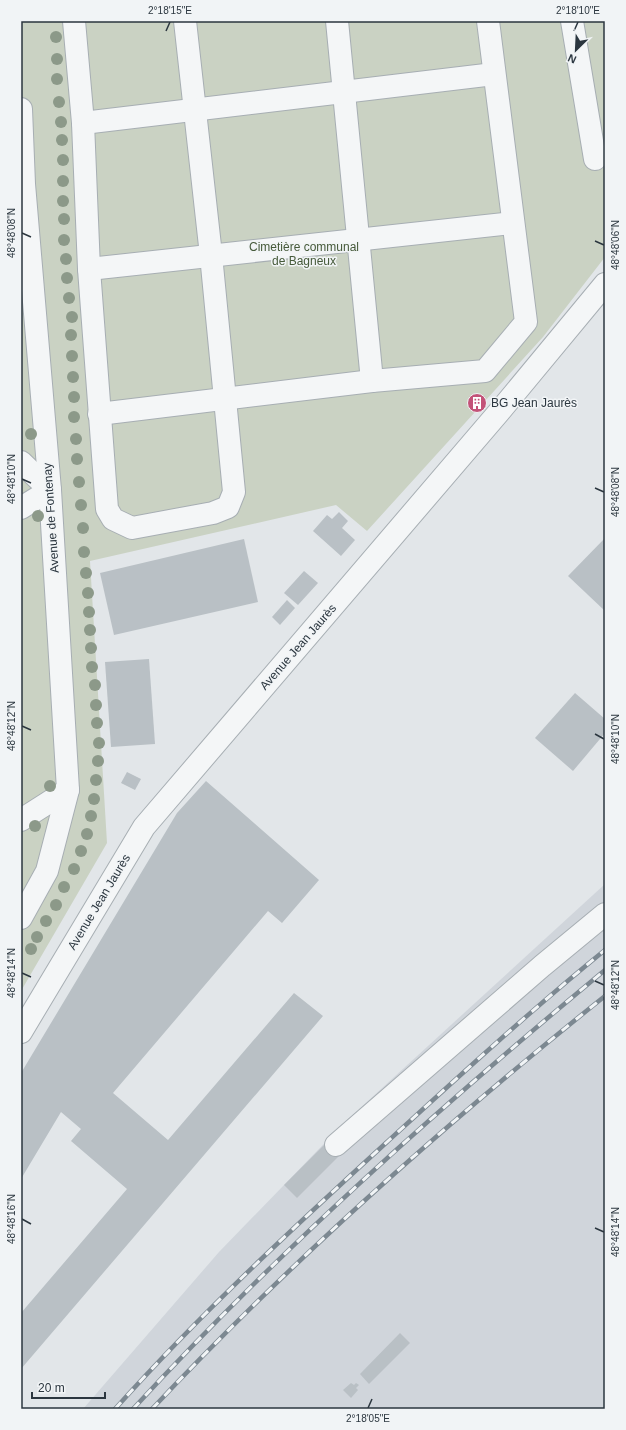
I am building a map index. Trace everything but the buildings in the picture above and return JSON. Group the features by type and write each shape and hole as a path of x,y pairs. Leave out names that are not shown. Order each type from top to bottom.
{"street":[{"path":"74,21 83,123 89,269 107,509 113,519 132,528 213,513 228,506 234,492 211,254 193,110 185,21"},
{"path":"337,21 372,380"},
{"path":"99,414 372,380 485,371 526,322 512,223 488,21"},
{"path":"572,21 595,159"},
{"path":"83,123 494,74"},
{"name":"Avenue de Fontenay","path":"21,109 22,185 50,490 68,790 46,871 21,918"},
{"path":"89,269 357,238 512,223"},
{"name":"Avenue Jean Jaurès","path":"21,1032 144,827 499,412 605,284"},
{"path":"21,462 50,490 21,508"},
{"path":"21,820 68,790"},
{"path":"336,1146 542,966 605,914"}],"shaded area":[{"path":"605,884 605,1409 83,1409 219,1252 345,1122"}],"green space":[{"name":"Cimetière communal de Bagneux","path":"21,21 605,21 605,257 543,337 367,531 336,505 90,561 107,843 21,991"}],"railway":[{"path":"115,1409 180,1339 317,1207 494,1044 605,950"},
{"path":"133,1409 244,1293 302,1237 482,1074 605,970"},
{"path":"152,1409 259,1300 371,1195 486,1094 605,996"}],"place":[{"name":"BG Jean Jaurès","path":"477,403"}]}
